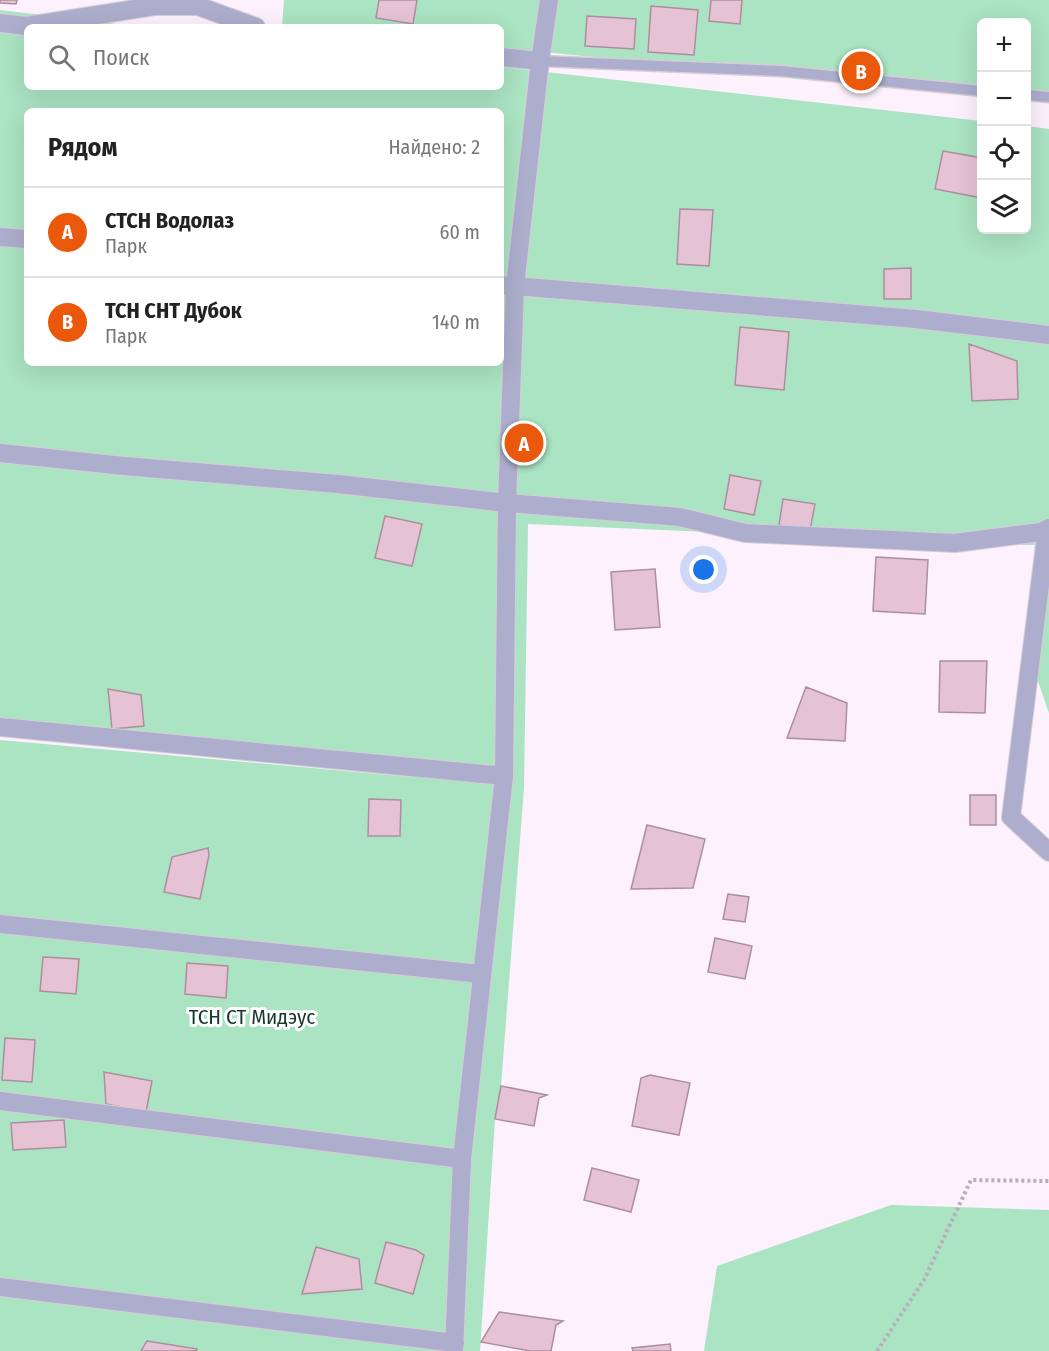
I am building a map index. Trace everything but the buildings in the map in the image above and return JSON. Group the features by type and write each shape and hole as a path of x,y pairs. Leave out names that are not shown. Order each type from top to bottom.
{"street":[{"path":"0,1287 454,1347 462,1159 504,776 508,286 549,0"},
{"path":"40,24 154,6 198,6 247,24"},
{"path":"0,23 24,26"},
{"path":"504,57 540,61"},
{"path":"0,237 24,239"},
{"path":"508,286 916,319 1049,335"},
{"path":"0,453 338,484 507,503 680,517 745,534 955,543 1041,532 1048,528"},
{"path":"1048,528 1011,817 1049,852"},
{"path":"0,726 504,776"},
{"path":"0,924 482,974"},
{"path":"0,1101 462,1159"}],"lane":[{"path":"540,61 781,71 977,91"},
{"path":"1031,95 1049,97"}],"path":[{"path":"877,1351 924,1280 971,1180 1049,1181"}],"green space":[{"path":"284,0 1049,0 1049,101 1031,99 1031,18 977,18 977,94 504,48 504,24 282,24"},
{"name":"ТСН СТ Мидэус","path":"0,10 116,24 24,24 24,90 504,90 504,67 977,121 977,234 1031,234 1031,127 1049,129 1049,545 999,545 528,524 524,788 501,1086 495,1119 480,1351 0,1351 0,740 422,778 0,735"},
{"path":"1049,589 1049,713 1031,661"},
{"path":"891,1205 1049,1210 1049,1351 704,1351 717,1266"}],"place":[{"name":"ТСН СНТ Дубок","path":"861,71"},
{"name":"СТСН Водолаз","path":"524,443"}]}
